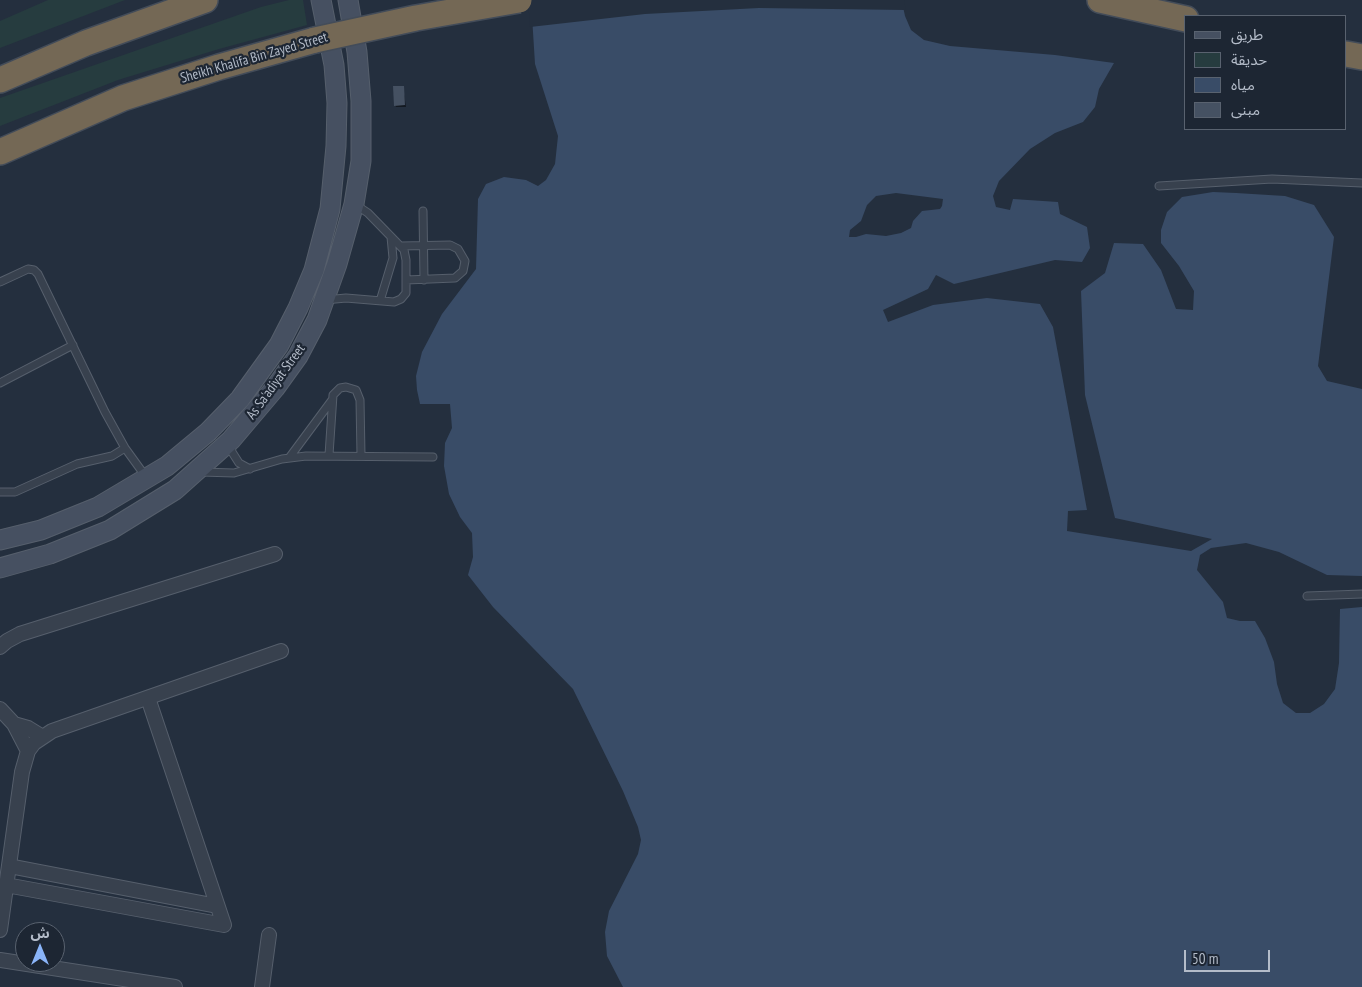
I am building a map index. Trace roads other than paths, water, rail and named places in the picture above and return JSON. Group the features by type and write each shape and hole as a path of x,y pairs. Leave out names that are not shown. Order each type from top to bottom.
{"highway":[{"path":"0,80 86,43 205,0"},
{"name":"Sheikh Khalifa Bin Zayed Street","path":"0,152 123,98 219,67 315,40 416,18 519,0"},
{"path":"1100,0 1184,19"},
{"path":"1347,54 1362,57"}],"street":[{"name":"As Sa'adiyat Street","path":"0,540 65,521 98,507 147,479 187,451 208,432 248,388 286,333 314,270 330,209 337,138 334,65 321,0"},
{"name":"As Sa'adiyat Street","path":"0,568 50,554 110,530 154,505 198,471 231,440 275,388 298,356 325,300 354,204 361,161 362,127 357,52 348,0"},
{"path":"0,647 6,641 20,634 275,554"},
{"path":"0,930 22,772 28,751 41,736 281,651"},
{"path":"6,885 224,925 148,698"},
{"path":"0,709 14,724 28,751"},
{"path":"14,724 28,728 41,736"},
{"path":"9,866 217,906"},
{"path":"262,987 270,936"},
{"path":"0,960 175,987"}],"lane":[{"path":"1159,186 1272,179 1362,183"},
{"path":"325,300 346,298 394,302 401,299 406,293 406,260 401,246 368,213 354,204"},
{"path":"423,211 424,280"},
{"path":"380,301 393,258 391,237"},
{"path":"401,246 454,246 462,252 465,261 463,271 455,278 406,280"},
{"path":"0,282 21,271 34,270 43,282 125,448 147,479"},
{"path":"0,383 73,345"},
{"path":"289,458 341,387 352,388 359,395 361,455"},
{"path":"329,455 332,400"},
{"path":"231,440 234,457 238,463 250,469"},
{"path":"0,492 15,492 77,464 112,456 125,448"},
{"path":"198,471 226,474 289,458 329,455 433,457"},
{"path":"1307,596 1362,594"}],"water":[{"path":"531,0 902,2 911,30 924,40 950,46 1055,55 1114,63 1099,89 1095,107 1083,122 1055,133 1030,149 999,181 993,196 996,207 1010,210 1013,199 1058,202 1060,214 1087,227 1090,248 1082,262 1055,260 954,284 936,275 928,289 883,310 888,322 933,305 987,298 1040,304 1053,327 1087,510 1068,511 1067,531 1191,551 1212,539 1115,518 1085,395 1081,291 1105,273 1114,243 1143,244 1161,270 1176,309 1193,310 1194,291 1179,266 1161,243 1161,230 1167,212 1182,197 1213,192 1236,193 1285,196 1314,205 1334,237 1318,366 1327,381 1362,389 1362,576 1327,575 1279,552 1246,543 1211,548 1200,555 1197,570 1223,602 1227,618 1240,621 1255,621 1265,638 1274,662 1277,684 1283,703 1296,713 1310,713 1324,704 1335,689 1339,663 1340,609 1362,607 1362,987 623,987 607,956 605,932 609,911 638,854 641,840 638,827 623,791 573,689 493,607 468,575 473,557 472,533 460,517 449,494 444,466 445,443 452,428 450,404 420,404 417,390 416,376 422,352 442,314 476,269 478,199 486,184 504,177 526,180 538,186 546,180 555,164 558,136 535,64","holes":["896,193 943,199 940,209 922,211 913,221 911,228 901,233 886,236 866,234 849,237 850,230 861,221 867,205 876,196"]}]}
